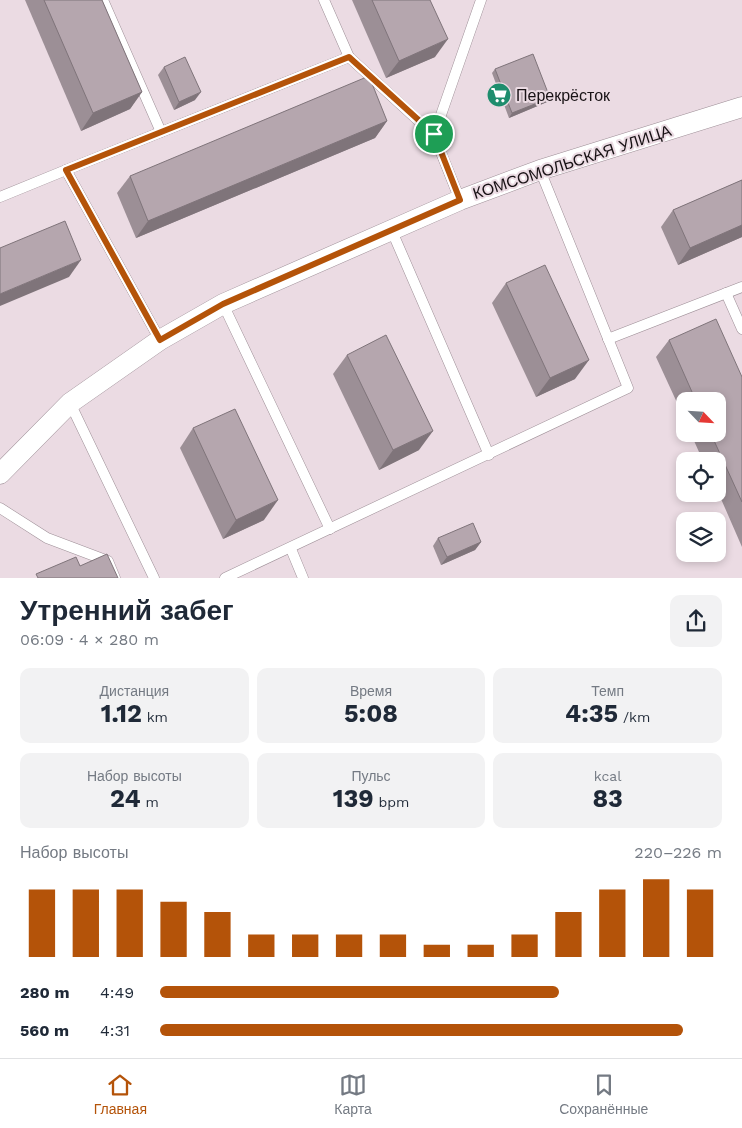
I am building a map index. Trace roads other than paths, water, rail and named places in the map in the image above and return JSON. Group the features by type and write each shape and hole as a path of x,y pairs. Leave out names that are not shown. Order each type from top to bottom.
{"street":[{"name":"КОМСОМОЛЬСКАЯ УЛИЦА","path":"0,474 70,403 160,340 223,304 460,200 540,170 742,107"}],"lane":[{"path":"103,0 161,132"},
{"path":"324,0 349,57 434,134 460,200"},
{"path":"434,134 481,0"},
{"path":"0,197 349,57"},
{"path":"66,170 160,340"},
{"path":"225,578 291,549 628,388 540,170"},
{"path":"391,229 489,454"},
{"path":"608,339 742,287"},
{"path":"726,293 742,329"},
{"path":"223,304 330,529"},
{"path":"70,403 154,578"},
{"path":"0,508 47,538 108,561 115,578"},
{"path":"291,549 304,578"}],"place":[{"name":"Перекрёсток","path":"499,95"}]}
